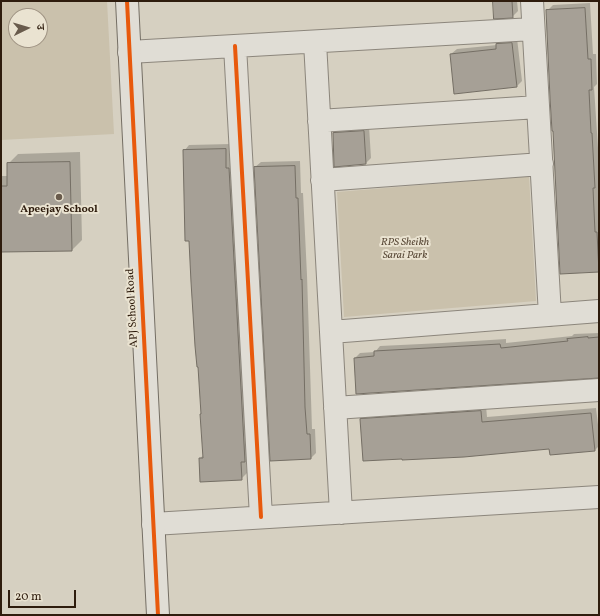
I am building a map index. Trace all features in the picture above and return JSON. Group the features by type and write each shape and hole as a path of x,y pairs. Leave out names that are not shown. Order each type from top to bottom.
{"street":[{"name":"APJ School Road","path":"127,1 158,615"},
{"path":"532,1 550,315"},
{"path":"129,52 534,29"},
{"path":"315,42 342,513"},
{"path":"235,46 261,517"},
{"path":"319,121 538,108"},
{"path":"322,180 542,164"},
{"path":"331,332 599,311"},
{"path":"335,408 599,390"},
{"path":"153,524 599,497"}],"green space":[{"path":"1,1 107,1 114,134 1,140"},
{"name":"RPS Sheikh Sarai Park","path":"529,176 536,301 344,317 337,192"}],"building":[{"path":"493,1 512,1 513,18 494,19"},
{"path":"585,8 588,59 591,59 592,90 589,90 595,188 593,188 595,232 597,232 599,272 560,274 546,10"},
{"path":"512,43 517,87 454,94 450,54 496,49 496,44"},
{"path":"364,131 366,164 334,167 333,133"},
{"path":"226,149 226,168 229,168 245,462 241,462 242,480 200,482 199,458 203,458 201,414 195,346 189,241 185,241 183,150"},
{"path":"70,162 72,251 1,252 1,186 7,186 7,163"},
{"path":"295,166 296,198 298,198 301,280 302,279 305,407 307,434 310,434 311,459 270,461 254,167"},
{"path":"599,337 599,378 356,394 354,358 374,356 374,351 500,344 501,348 568,341 567,339"},
{"path":"481,411 482,422 591,413 595,451 550,455 549,449 464,457 363,461 360,419"}],"cycle path":[{"path":"127,1 158,615"},
{"path":"235,46 261,517"}],"place":[{"name":"Apeejay School","path":"59,197"}]}
